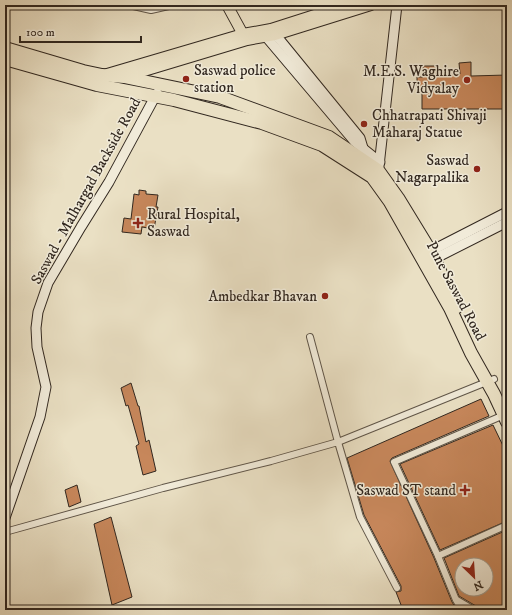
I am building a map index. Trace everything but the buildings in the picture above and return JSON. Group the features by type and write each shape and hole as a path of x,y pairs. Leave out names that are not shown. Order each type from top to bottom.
{"highway":[{"path":"5,48 83,71 95,81 124,77 161,86 220,97 329,137 377,170"},
{"path":"5,59 262,123 322,145 377,170"},
{"name":"Pune Saswad Road","path":"377,170 390,202 428,257 471,336 491,380"},
{"path":"491,380 507,402"},
{"path":"491,380 505,418"}],"main road":[{"path":"227,5 245,37"},
{"path":"268,33 346,5"},
{"path":"95,81 245,37 268,33 371,5"},
{"path":"124,77 245,37"}],"street":[{"path":"128,5 152,10 174,5"},
{"path":"377,170 397,5"},
{"path":"268,33 340,120 355,142 363,148 377,170"},
{"name":"Saswad - Malhargad Backside Road","path":"5,518 40,417 46,387 37,348 36,328 38,312 48,284 109,182 161,86"},
{"path":"428,257 507,212"},
{"path":"428,257 507,222"},
{"path":"310,337 360,517 397,588"},
{"path":"5,532 163,488 271,461 338,442 491,380"},
{"path":"462,610 456,600 438,556 394,462 469,430 505,418"},
{"path":"438,556 507,525"},
{"path":"456,600 474,610"}],"place":[{"name":"Saswad police station","path":"186,79"},
{"name":"M.E.S. Waghire Vidyalay","path":"467,80"},
{"name":"Chhatrapati Shivaji Maharaj Statue","path":"364,124"},
{"name":"Saswad Nagarpalika","path":"477,169"},
{"name":"Rural Hospital, Saswad","path":"138,223"},
{"name":"Ambedkar Bhavan","path":"325,296"},
{"name":"Saswad ST stand","path":"465,490"}]}
